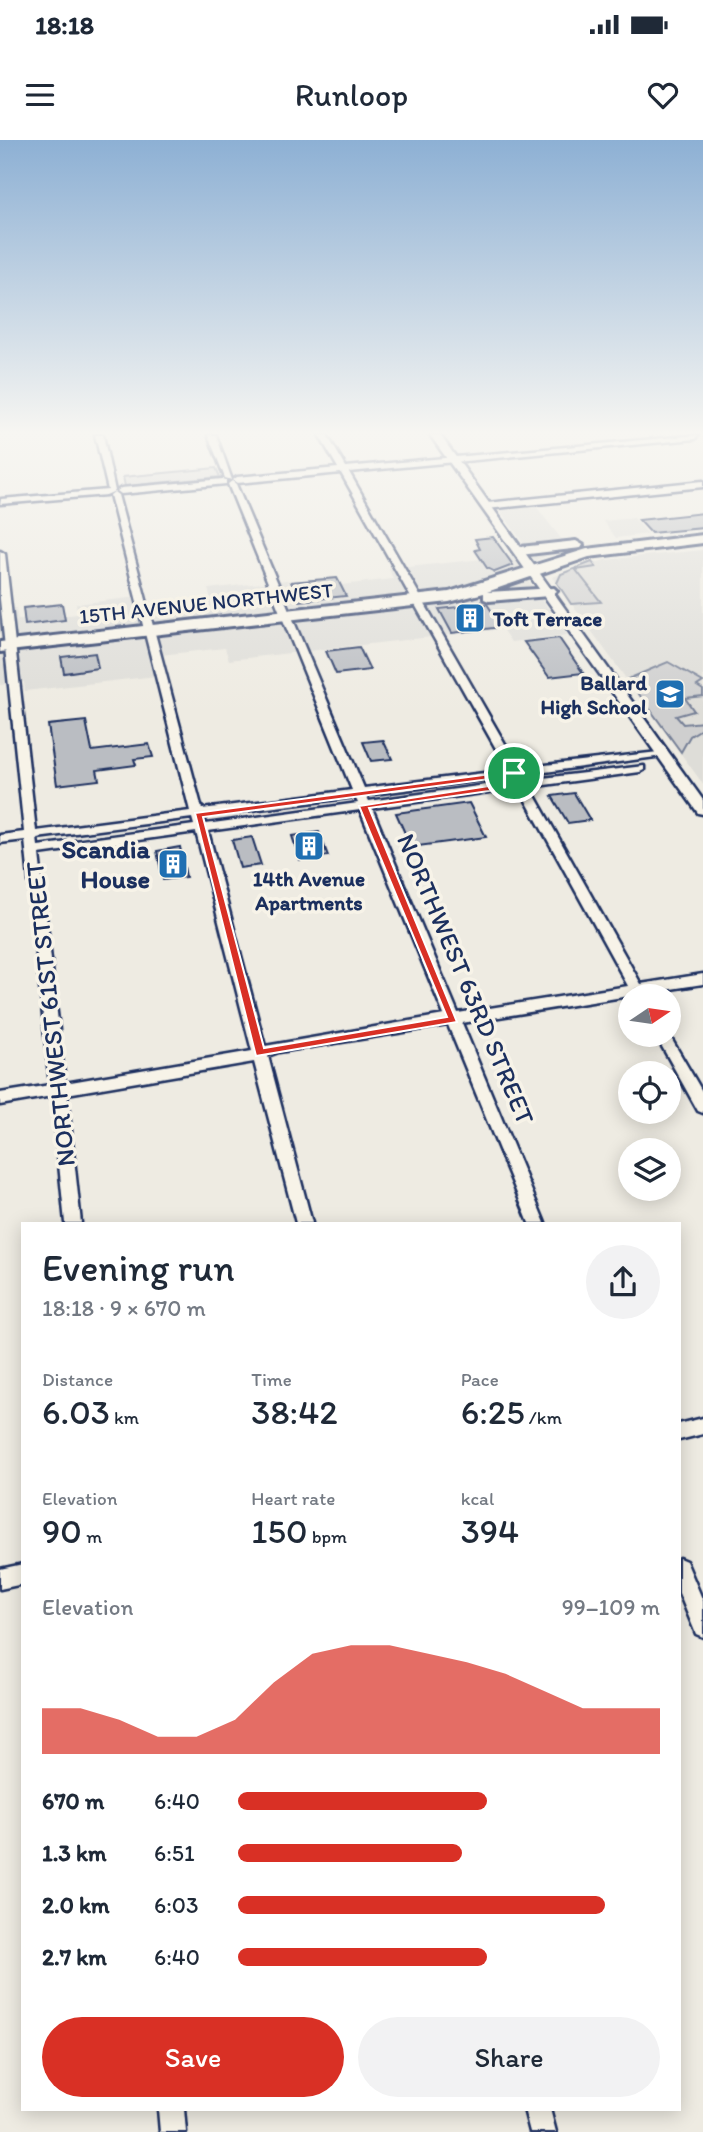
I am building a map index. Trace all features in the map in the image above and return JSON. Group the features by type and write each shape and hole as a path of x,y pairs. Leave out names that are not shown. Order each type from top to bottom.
{"main road":[{"name":"15TH AVENUE NORTHWEST","path":"5,646 428,600 477,591 578,555 608,549 703,539"},
{"path":"520,551 583,544 608,549"},
{"path":"428,600 549,591"}],"street":[{"path":"123,528 304,1222"},
{"name":"NORTHWEST 63RD STREET","path":"250,528 537,1222"},
{"path":"381,528 428,600 518,779 634,984"},
{"path":"503,528 703,810"},
{"name":"NORTHWEST 61ST STREET","path":"0,554 5,646 32,851 73,1222"},
{"path":"0,839 200,821 666,758"},
{"path":"32,851 200,821"},
{"path":"676,984 703,979"},
{"path":"0,1098 247,1059 276,1047 618,994"},
{"path":"669,1047 703,1107"},
{"path":"681,1432 703,1426"},
{"path":"681,1573 703,1627"},
{"path":"0,1579 21,1574"},
{"path":"171,2111 173,2132"},
{"path":"538,2111 543,2132"}],"shaded area":[{"path":"512,528 553,528 569,549 518,566 567,635 511,642 502,629 229,660 225,648 151,656 156,676 25,691 24,682 0,685 0,610 16,608 18,620 78,614 76,604 147,596 150,606 211,599 208,589 287,580 297,603 346,597 341,585 393,579 389,569 531,554"},
{"path":"608,528 643,528 648,534 616,538"},
{"name":"Ballard High School","path":"703,550 703,784 552,577 605,560"},
{"path":"592,562 596,567 576,570 601,602 571,604 557,583 561,574"},
{"path":"668,662 703,682 697,686 703,690 703,696 685,698 694,711 676,716 683,724 703,722 703,728 690,736 681,752 628,679"}],"building":[{"path":"646,528 703,528 703,528 651,533"},
{"path":"493,537 513,565 495,572 487,568 475,550 480,549 475,539"},
{"path":"337,578 346,596 299,601 291,582"},
{"path":"62,604 65,620 25,625 23,608"},
{"name":"Toft Terrace","path":"487,604 502,627 452,633 439,609"},
{"path":"559,638 583,673 549,677 524,642"},
{"path":"359,647 370,670 336,674 326,651"},
{"path":"95,653 98,668 64,673 61,657"},
{"path":"86,721 92,751 149,744 153,757 134,759 136,765 97,770 99,780 57,785 48,725"},
{"path":"383,740 392,759 371,761 363,742"},
{"path":"574,793 590,820 568,823 552,796"},
{"path":"469,803 486,837 411,847 396,813"},
{"name":"14th Avenue Apartments","path":"319,832 328,856 300,860 292,836"},
{"path":"252,837 261,865 240,868 232,840"},
{"name":"Scandia House","path":"180,847 186,877 163,880 157,851"}],"place":[{"name":"Toft Terrace","path":"470,618"},
{"name":"Ballard High School","path":"670,694"},
{"name":"14th Avenue Apartments","path":"309,846"},
{"name":"Scandia House","path":"173,864"}],"route":[{"path":"514,773 521,784 363,806 453,1020 276,1047 260,1054 198,815 514,773"}]}
